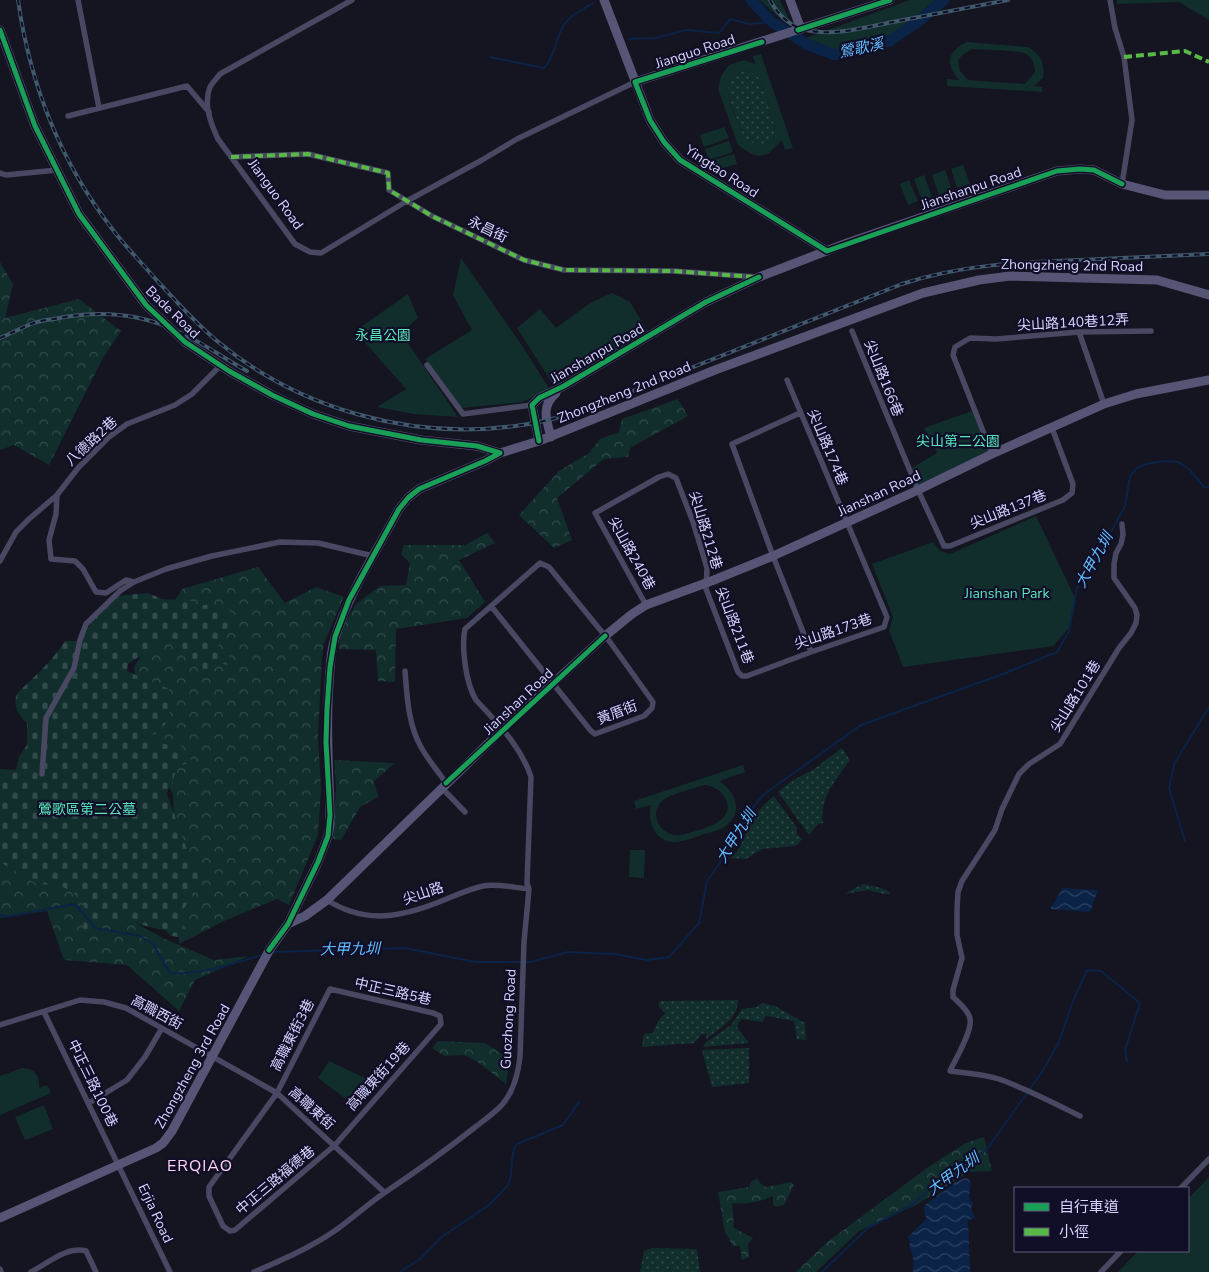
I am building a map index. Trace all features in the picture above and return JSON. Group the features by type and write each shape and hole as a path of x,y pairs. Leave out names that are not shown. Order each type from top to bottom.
{"street":[{"path":"78,0 99,108"},
{"name":"Jianguo Road","path":"352,0 220,74 210,87 208,98 211,126 231,157 295,244 310,252 321,253 517,139 635,82 799,30"},
{"name":"Yingtao Road","path":"604,0 650,120 664,142 680,160 827,250"},
{"path":"790,0 799,30 890,0"},
{"path":"1110,0 1114,28 1124,58 1132,120 1122,184"},
{"name":"Bade Road","path":"0,30 35,126 79,214 146,305 185,342 272,395 313,414 348,426 421,440 477,446 500,453"},
{"path":"68,116 187,86 209,112"},
{"name":"永昌街","path":"231,157 308,154 388,174 389,190 406,202 524,260 564,270 673,271 759,278"},
{"path":"0,173 6,175 57,170"},
{"name":"Jianshanpu Road","path":"532,405 539,398 564,386 706,302 759,278 827,250 1057,171 1094,170 1122,184 1166,195 1209,195"},
{"name":"Zhongzheng 2nd Road","path":"288,924 318,862 330,825 327,717 332,648 349,600 373,556 399,509 419,489 500,453 551,437 715,370 923,293 963,283 1010,276 1158,280 1209,295"},
{"name":"尖山路166巷","path":"852,331 918,490"},
{"name":"尖山路140巷12弄","path":"992,454 953,355 954,347 970,338 996,340 1079,332 1151,331"},
{"path":"1079,332 1104,404"},
{"name":"八德路2巷","path":"0,561 16,532 29,518 57,495 78,468 109,437 127,424 175,405 192,394 221,365"},
{"path":"427,365 463,414 532,405 539,441"},
{"name":"尖山路174巷","path":"787,380 847,523"},
{"name":"Jianshan Road","path":"288,924 305,916 326,900 503,729 604,636 632,614 646,606 773,556 1104,404 1136,394 1209,380"},
{"name":"Jianshanpu Road","path":"551,437 546,408 549,399 564,386"},
{"path":"800,413 732,444 811,652"},
{"name":"尖山路137巷","path":"918,490 944,546 950,546 1063,500 1072,494 1073,484 1052,428"},
{"name":"尖山路212巷","path":"631,494 659,477 668,474 676,478 693,522 707,568 707,582"},
{"name":"尖山路240巷","path":"631,494 595,513 646,606"},
{"path":"57,495 56,514 49,540 51,559 75,561 83,569 96,592 106,593 126,580 134,582"},
{"name":"尖山路173巷","path":"742,676 747,676 884,627 887,617 847,523"},
{"name":"尖山路101巷","path":"1080,1116 1029,1091 990,1077 950,1072 968,1032 971,1020 968,1013 953,997 953,990 962,958 957,936 958,892 962,881 995,830 1002,808 1019,774 1029,764 1060,744 1119,648 1132,633 1137,615 1135,608 1114,578 1114,564 1116,553 1121,544 1122,524"},
{"path":"42,774 46,718 74,668 80,640 86,624 112,597 134,582 166,569 212,556 280,542 318,543 373,556"},
{"name":"Guozhong Road","path":"254,1272 306,1248 334,1232 384,1192 466,1134 501,1106 508,1097 518,1075 519,1066 529,889 527,882 531,778 520,750 476,700 471,691 463,640 465,628 540,563 549,566 604,636"},
{"name":"尖山路211巷","path":"707,582 706,589 724,638 738,672 742,676"},
{"path":"491,606 553,683"},
{"name":"黃厝街","path":"553,683 595,734 649,713 653,702 604,636"},
{"path":"405,670 408,709 420,746 444,785 465,812"},
{"name":"尖山路","path":"326,900 340,908 368,915 393,916 413,912 466,890 486,885 529,889"},
{"name":"Zhongzheng 3rd Road","path":"0,1218 156,1148 169,1137 268,953 288,924"},
{"name":"中正三路5巷","path":"330,989 433,1013 440,1016 441,1024"},
{"name":"高職東街3巷","path":"230,1231 222,1226 209,1196 209,1187 277,1093 330,989"},
{"name":"高職西街","path":"0,1025 80,1000 104,1002 126,1008 213,1057"},
{"name":"中正三路100巷","path":"44,1012 119,1165"},
{"name":"高職東街19巷","path":"335,1146 441,1024"},
{"path":"90,1103 127,1080 145,1057 162,1028"},
{"name":"高職東街","path":"213,1057 277,1093 384,1192"},
{"name":"中正三路福德巷","path":"230,1231 236,1230 335,1146"},
{"path":"1182,1187 1209,1159"},
{"name":"Erjia Road","path":"119,1165 170,1272"},
{"path":"31,1272 77,1248 86,1251 96,1272"},
{"path":"1101,1272 1120,1252"}],"green space":[{"path":"760,0 780,0 791,23 776,15"},
{"path":"910,0 936,0 886,40 836,50 806,38"},
{"path":"1117,0 1209,0 1209,20 1179,2 1117,4"},
{"path":"967,42 1028,47 1039,56 1043,64 1043,78 1034,86 1042,87 1042,92 947,86 947,79 959,80 952,69 950,58 955,49","holes":["972,49 1024,53 1032,61 1035,72 1025,84 968,80 960,71 958,61 962,55"]},
{"path":"761,54 793,148 785,150 782,140 768,154 759,156 751,154 738,145 718,89 721,76 729,65 744,60 755,64 753,56","holes":["745,70 755,74 761,81 775,128 773,140 761,144 750,142 743,137 728,91 731,80 738,73"]},
{"path":"745,70 756,74 761,81 775,128 773,140 765,144 750,142 743,137 729,95 728,87 731,80 735,75"},
{"path":"724,127 729,138 704,147 700,135"},
{"path":"729,141 733,152 709,160 705,149"},
{"path":"734,154 737,164 713,171 710,161"},
{"path":"963,165 970,184 957,188 951,169"},
{"path":"945,170 952,190 939,195 932,175"},
{"path":"924,175 932,197 922,200 914,179"},
{"path":"909,180 918,201 908,205 900,184"},
{"path":"461,258 523,347 550,390 522,402 461,408 425,359 472,330 453,295"},
{"path":"0,262 13,284 5,318 79,299 121,331 103,358 49,465 14,445 0,450"},
{"path":"612,293 630,302 648,332 554,386 517,328 540,309 556,328 590,303"},
{"name":"永昌公園","path":"408,294 418,318 401,333 458,417 414,414 377,407 406,389 355,331"},
{"path":"678,399 688,416 630,448 628,457 604,459 557,498 572,540 554,548 519,515 559,471 589,453 600,439 619,432 622,419"},
{"name":"尖山第二公園","path":"972,411 989,453 919,486 912,468 937,453 924,428"},
{"name":"Jianshan Park","path":"1036,516 1076,600 1069,628 1053,646 903,667 889,630 893,617 872,564 933,542 940,551 950,554"},
{"path":"487,533 495,543 459,560 485,602 467,618 396,629 395,682 378,681 376,650 339,649 341,630 356,604 380,586 406,585 410,563 401,554 404,545 465,545"},
{"path":"258,567 285,603 316,587 344,597 324,643 322,657 318,736 321,789 318,835 289,905 277,899 226,920 179,944 173,795 147,740 134,667 182,589"},
{"name":"鶯歌區第二公墓","path":"148,593 162,599 191,601 198,605 209,605 230,611 229,623 224,638 218,646 217,654 228,653 233,666 220,663 209,672 202,671 182,648 176,644 163,641 154,645 143,655 128,664 127,671 169,689 170,719 157,733 149,736 150,740 168,745 178,743 190,756 191,762 182,765 175,772 173,782 167,794 187,850 205,878 179,914 179,921 186,931 186,938 171,936 165,930 110,919 105,919 95,932 83,929 86,908 74,893 63,887 35,883 0,862 0,769 16,770 19,757 27,745 27,723 19,714 15,701 18,693 50,661 65,641 82,641 93,617 115,596"},
{"path":"842,748 850,760 826,797 822,814 823,823 818,824 809,835 778,792"},
{"path":"334,760 395,763 374,781 378,797 360,807 341,840 333,839 336,786"},
{"path":"743,765 745,772 719,781 729,789 736,806 733,818 729,823 714,831 677,842 663,839 654,831 650,819 651,805 636,809 634,801","holes":["704,785 711,786 726,799 728,805 724,817 710,826 681,835 674,835 663,830 659,825 656,814 661,802 675,794"]},
{"path":"774,796 797,828 797,834 802,839 794,846 762,849 746,859 731,858 740,846 755,816"},
{"path":"0,840 89,898 163,938 214,960 249,956 195,980 179,1011 127,965 64,960 47,911 0,918"},
{"path":"630,850 645,850 644,878 629,877"},
{"path":"864,884 881,888 890,892 890,894 868,890 845,894"},
{"path":"738,1000 732,1018 706,1039 706,1033 702,1034 694,1043 642,1047 644,1034 653,1033 658,1021 665,1013 659,1007 659,1001"},
{"path":"763,1003 775,1006 805,1023 806,1040 797,1039 794,1021 766,1016 762,1022 741,1019 737,1027 749,1043 703,1047 705,1043 731,1025 742,1009 756,1007"},
{"path":"438,1041 485,1043 502,1054 509,1065 506,1084 476,1061 464,1055 444,1056 432,1048"},
{"path":"749,1048 749,1083 712,1087 702,1050"},
{"path":"329,1061 380,1085 358,1108 318,1078"},
{"path":"22,1068 33,1071 39,1080 39,1088 47,1085 51,1093 0,1115 0,1076"},
{"path":"44,1105 53,1129 25,1140 15,1117"},
{"path":"984,1137 992,1171 969,1172 916,1205 859,1231 816,1272 796,1272 826,1243 931,1165 966,1143"},
{"path":"1209,1177 1209,1272 1118,1272 1137,1252 1189,1252 1189,1198"},
{"path":"757,1178 766,1187 791,1182 794,1185 784,1205 777,1207 773,1205 773,1196 742,1204 732,1203 734,1228 753,1238 748,1244 749,1257 742,1260 740,1246 733,1246 725,1232 718,1192 749,1187 751,1182"},
{"path":"652,1248 697,1249 700,1272 640,1272 644,1251"}],"water":[{"path":"1063,888 1098,890 1090,912 1050,909"},
{"path":"965,1178 971,1183 969,1197 973,1203 971,1208 975,1218 968,1220 970,1272 913,1272 913,1259 908,1237 926,1219 925,1205 956,1182"}],"waterway":[{"name":"鶯歌溪","path":"751,0 772,22 808,45 835,55 890,41 918,22 944,0"},
{"path":"490,57 544,68 551,57 564,24 593,3"},
{"path":"629,39 656,38 686,30 719,33 730,19 749,24 772,22"},
{"name":"大甲九圳","path":"272,952 405,948 475,962 530,962 568,952 615,954 647,960 669,957 699,923 707,881 737,839 746,816 763,795 861,725 1003,674 1057,652 1069,631 1077,588 1125,506 1130,476 1137,468 1146,464 1163,461 1178,462 1189,469 1204,487 1209,487"},
{"path":"1185,841 1169,788 1174,764 1209,707"},
{"name":"大甲九圳","path":"0,915 5,917 75,904 95,928 140,936 153,944 170,973 205,971 262,955"},
{"name":"大甲九圳","path":"822,1272 868,1228 913,1204 937,1183 987,1149 1042,1072 1059,1042 1073,1001 1087,970 1101,971 1140,1003 1125,1050 1127,1062"},
{"path":"400,1272 420,1259 443,1236 489,1205 508,1185 511,1176 514,1148 517,1144 563,1125 579,1102"}],"railway":[{"path":"18,0 31,62 50,121 63,150 94,204 132,253 175,301 200,325 217,341 249,365 283,385 320,401 357,414 396,423 436,428 475,429 524,425 568,415 585,410 902,284 946,273 1012,263 1209,254"},
{"path":"770,0 780,14 792,25 803,29 826,32 863,28 1008,0"},
{"path":"0,338 45,320 69,316 113,314 142,319 180,332 247,371"}],"marked path":[{"path":"1124,57 1185,51 1209,62"},
{"path":"231,157 308,154 388,173 389,190 432,216 524,260 564,270 673,271 754,277"}],"cycle path":[{"path":"798,30 890,0"},
{"path":"0,30 35,126 79,214 146,305 185,342 229,371 272,395 313,414 349,426 421,440 477,446 500,453"},
{"path":"762,42 635,82 650,120 664,142 680,160 827,251 1057,171 1094,170 1122,184"},
{"path":"539,441 532,405 539,398 564,386 706,302 759,277"},
{"path":"269,950 288,924 318,862 328,836 330,815 326,742 330,667 335,637 349,600 399,509 408,498 419,489 500,453"},
{"path":"446,783 605,636"}],"district":[{"name":"ERQIAO","path":"200,1165"}]}
